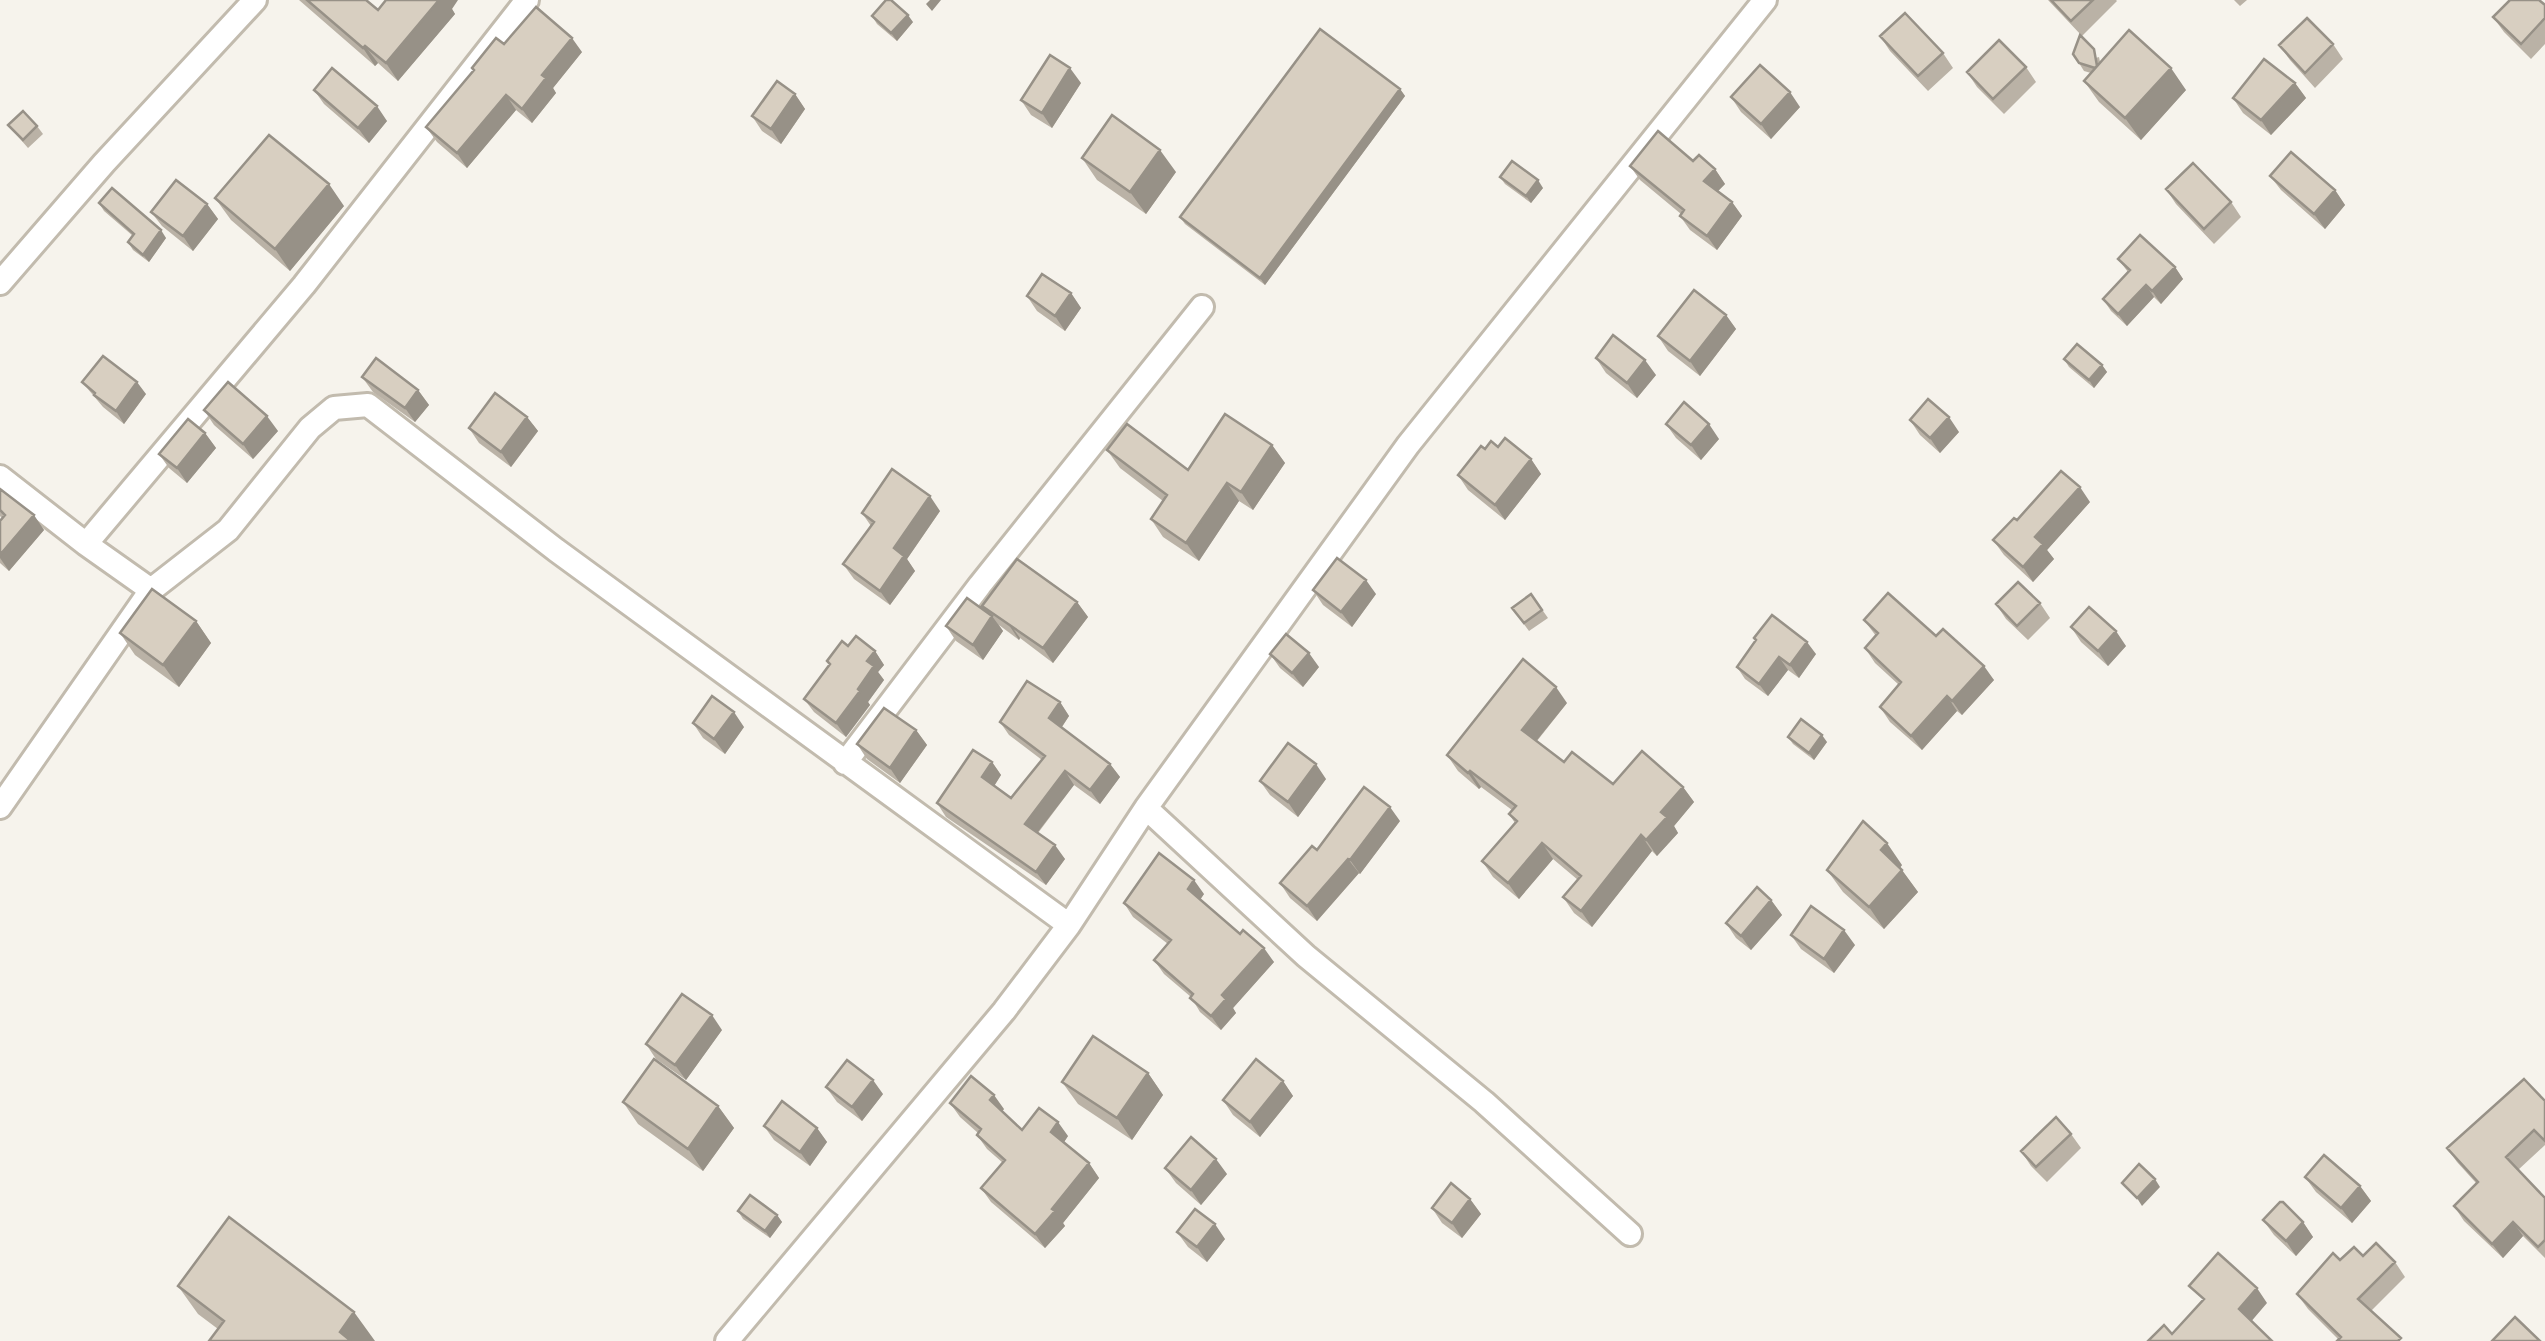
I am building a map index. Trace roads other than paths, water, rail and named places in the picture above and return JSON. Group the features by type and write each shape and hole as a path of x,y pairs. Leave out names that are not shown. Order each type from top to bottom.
{"street":[{"path":"0,282 255,0"},
{"path":"86,544 304,285 527,0"},
{"path":"727,1341 1004,1011 1408,444 1765,0"},
{"path":"845,763 980,584 1202,307"},
{"path":"0,807 151,590 228,530 310,428 334,408 368,406 556,550 1069,924"},
{"path":"0,476 151,590"},
{"path":"1146,808 1306,956 1484,1102 1630,1234"}]}
